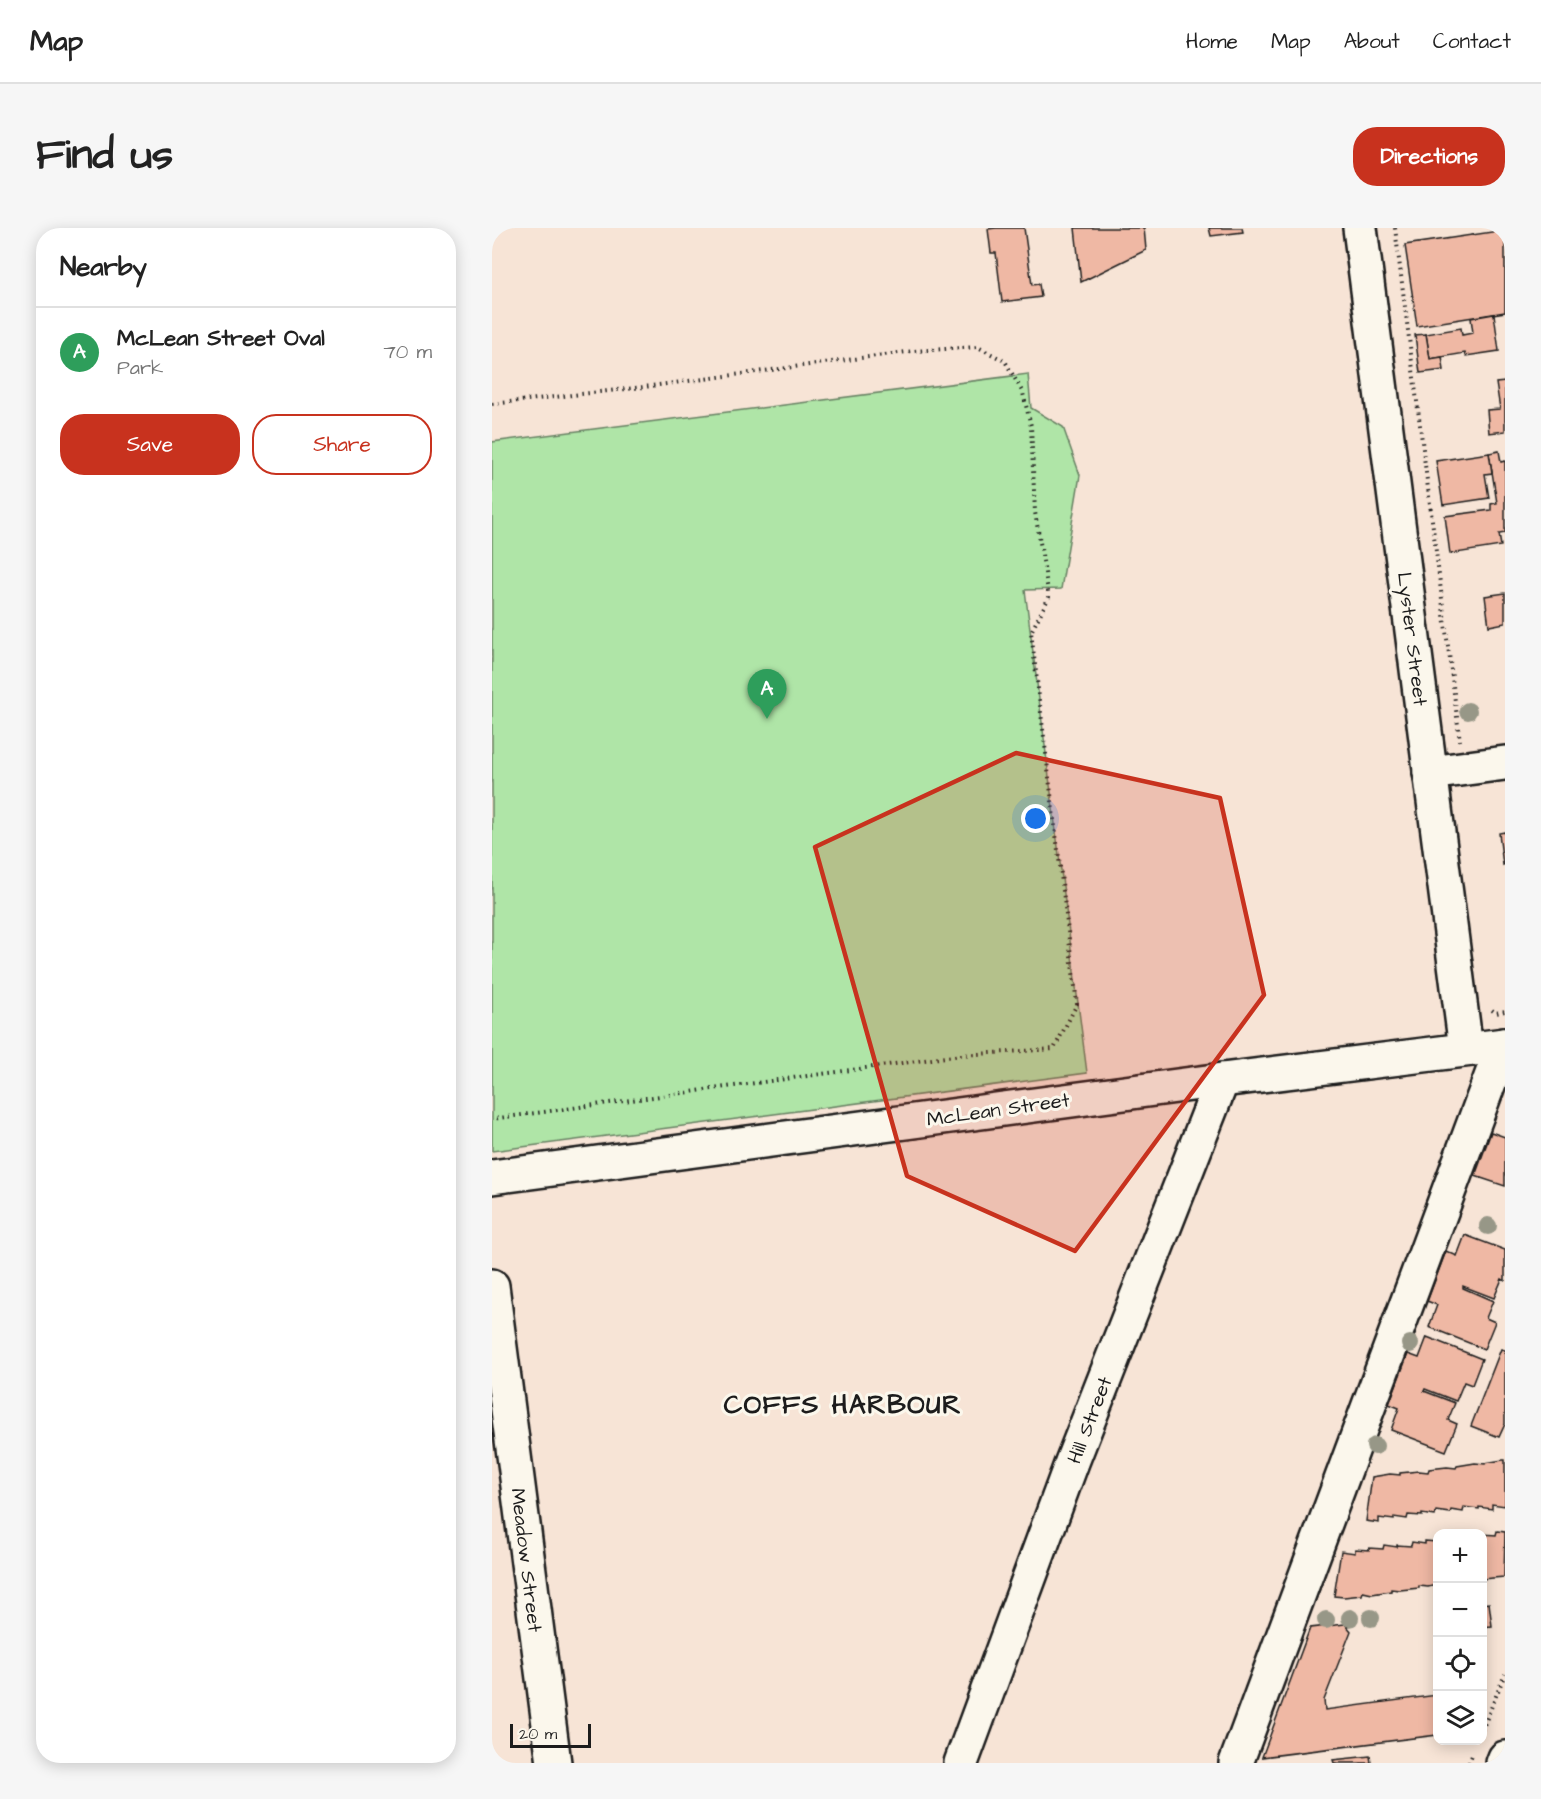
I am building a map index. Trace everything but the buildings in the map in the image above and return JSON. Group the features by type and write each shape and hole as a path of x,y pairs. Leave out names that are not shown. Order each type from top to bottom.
{"street":[{"name":"Lyster Street","path":"1360,228 1446,771 1466,1049"},
{"path":"1446,771 1505,763"},
{"path":"1236,1763 1504,1045"},
{"name":"McLean Street","path":"492,1178 1222,1080 1504,1045"},
{"name":"Hill Street","path":"961,1763 1072,1462 1222,1080"},
{"name":"Meadow Street","path":"492,1287 554,1763"},
{"path":"1503,1763 1505,1758"}],"path":[{"path":"1395,228 1459,727 1446,771"},
{"path":"492,404 644,387 914,351 978,347 1005,361 1023,393 1031,426 1035,512 1049,597 1031,632 1077,1004 1054,1048 961,1055 492,1119"},
{"path":"1490,1009 1496,1013 1505,1011"},
{"path":"1487,1718 1505,1674"}],"highlighted area":[{"path":"1016,753 1220,798 1264,995 1075,1251 907,1176 815,847"}],"green space":[{"path":"1028,374 1031,408 1063,427 1080,475 1061,589 1025,590 1087,1073 492,1151 492,442"}],"place":[{"name":"McLean Street Oval","path":"767,719"}],"district":[{"name":"COFFS HARBOUR","path":"843,1404"}]}
